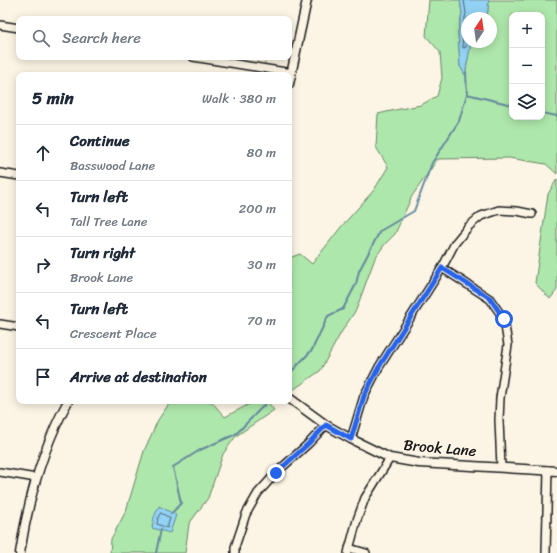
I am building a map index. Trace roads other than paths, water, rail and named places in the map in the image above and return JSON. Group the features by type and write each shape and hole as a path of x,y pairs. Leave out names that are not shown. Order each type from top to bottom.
{"street":[{"path":"292,73 307,0"},
{"path":"0,25 16,28"},
{"path":"212,60 286,72"},
{"path":"0,173 16,176"},
{"path":"351,439 364,396 379,367 442,268 455,244 469,226 481,216 499,210 532,214"},
{"path":"442,268 490,298 504,319 508,345 500,398 499,420 501,467"},
{"path":"0,324 16,327"},
{"name":"Brook Lane","path":"292,400 326,425 390,458 419,463 557,471"},
{"path":"20,553 28,507 36,478 56,423 66,404"},
{"path":"235,553 235,547 246,514 258,493 276,473 308,444 326,425"},
{"path":"366,553 348,550 365,498 390,458"},
{"path":"546,553 548,470"},
{"path":"0,472 36,478"}],"water":[{"path":"460,0 489,0 488,12 462,12"},
{"path":"461,18 461,48 470,48 465,75 460,66 458,32"},
{"path":"159,506 176,515 170,533 152,528 154,517"}],"waterway":[{"path":"466,72 467,94 509,104"},
{"path":"292,371 312,350 328,316 343,309 356,284 359,271 380,231 414,211 432,163 459,121 467,94"},
{"path":"545,114 557,116"},
{"path":"171,514 181,503 173,467 200,450 236,434 265,404"},
{"path":"156,553 161,529"}]}
